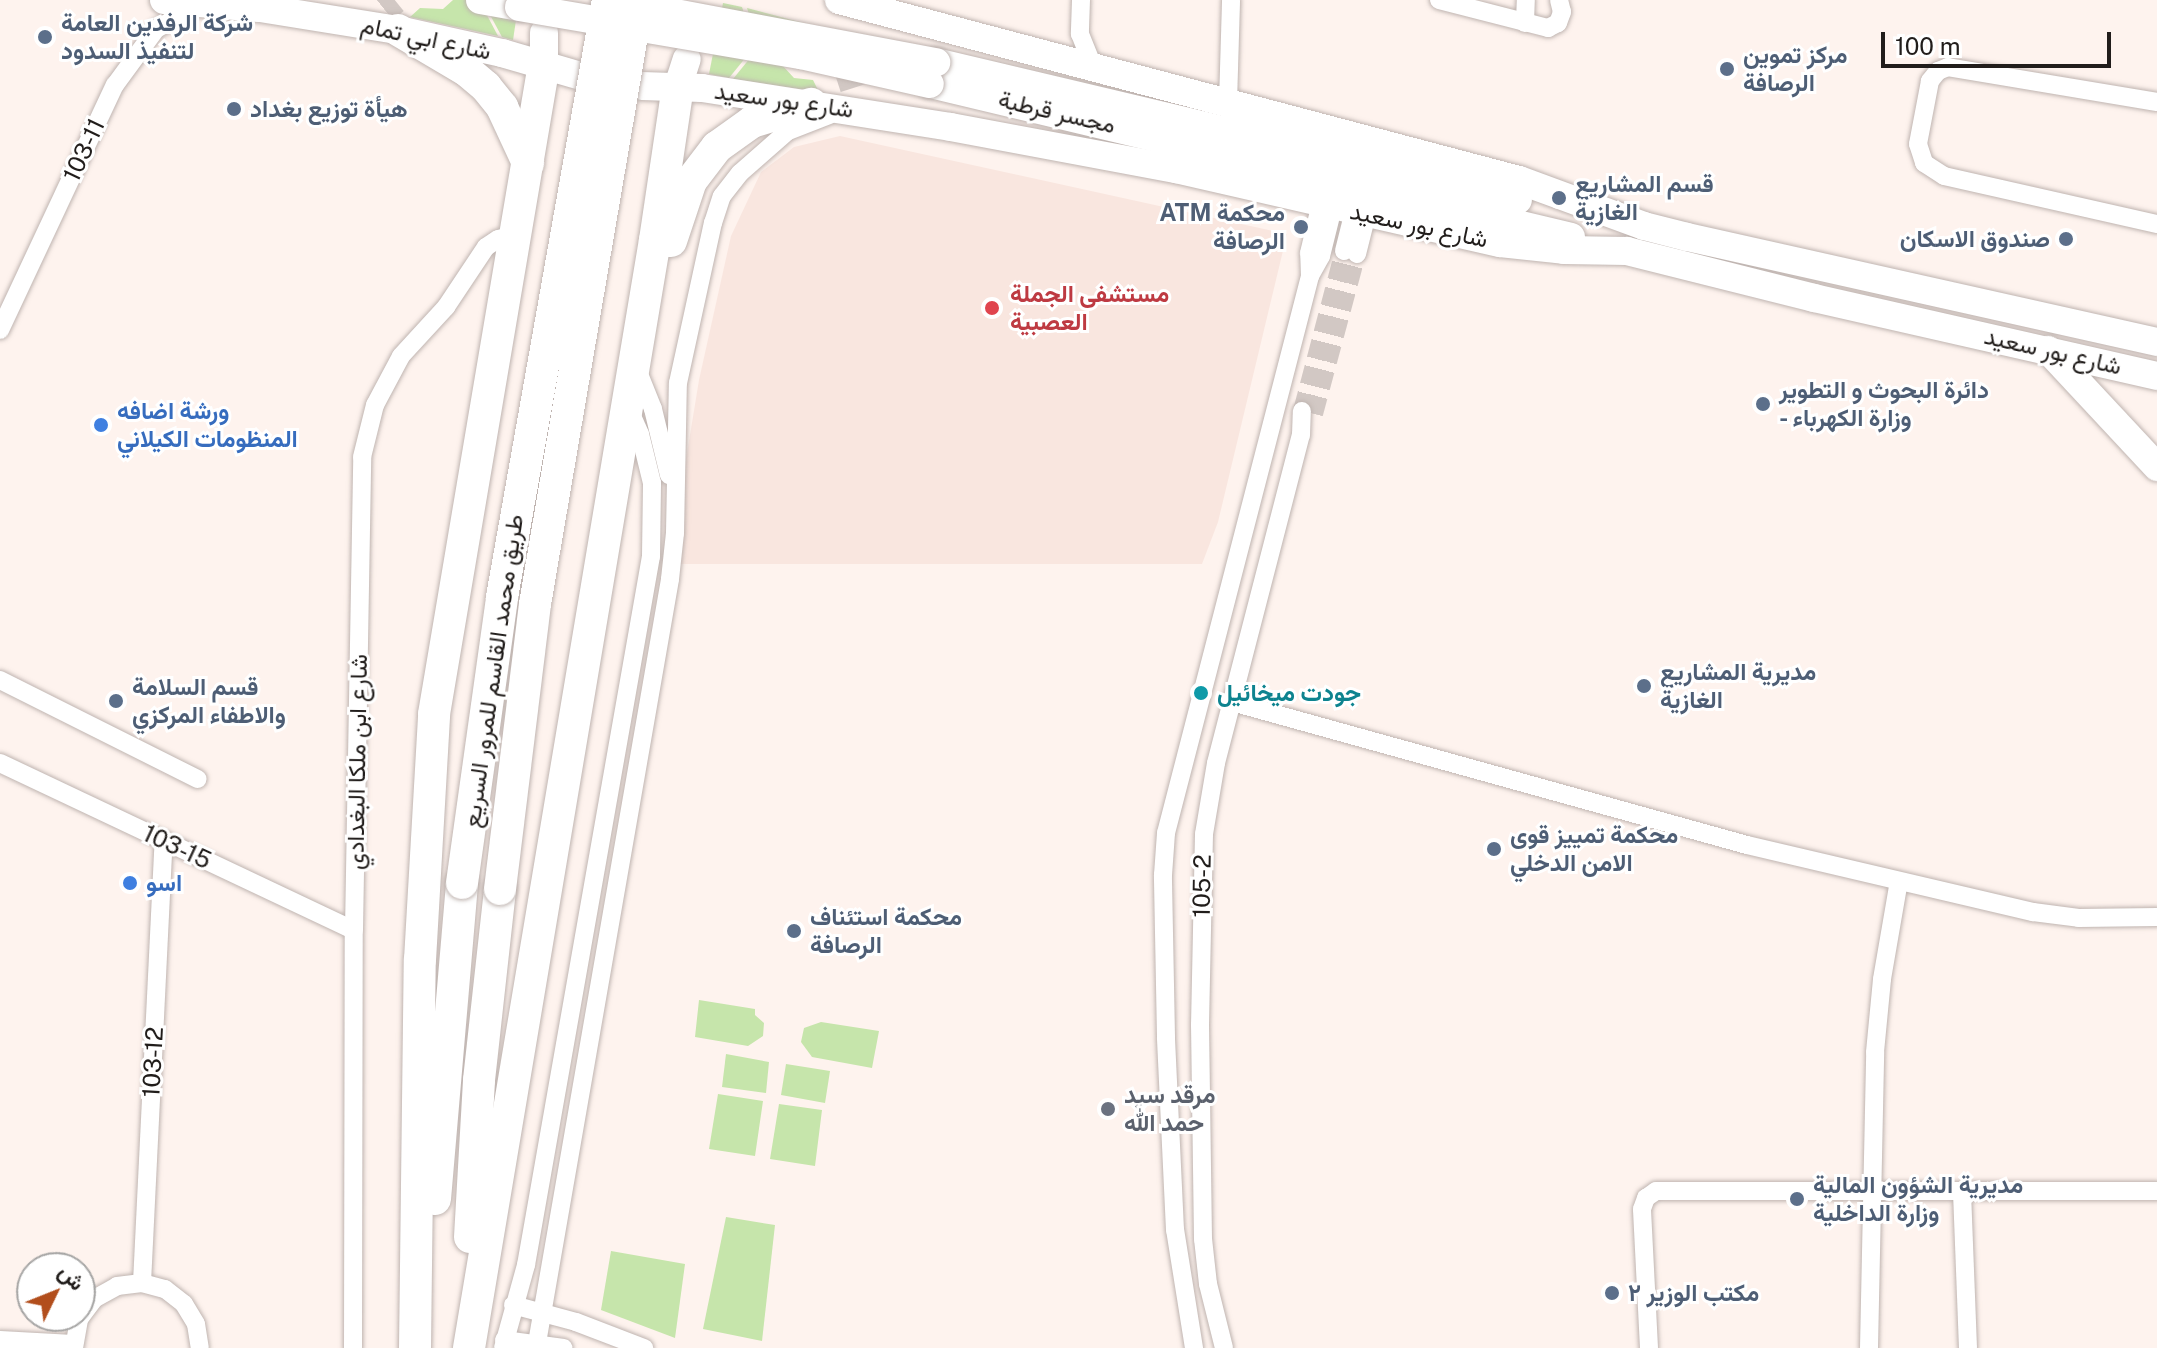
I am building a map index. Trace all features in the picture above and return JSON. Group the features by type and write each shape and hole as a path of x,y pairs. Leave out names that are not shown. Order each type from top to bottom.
{"highway":[{"name":"طريق محمد القاسم للمرور السريع","path":"418,1348 462,883 505,581 608,0"},
{"name":"طريق محمد القاسم للمرور السريع","path":"466,1348 479,1080 535,604 594,236 638,0"},
{"path":"391,20 486,87 508,119 528,163"},
{"path":"418,1348 420,960 434,714 528,163 544,48"},
{"path":"466,1348 682,72"},
{"path":"649,274 669,245 691,181 717,147 752,122 811,104"}],"main road":[{"name":"شارع ابي تمام","path":"164,0 207,2 345,21 391,20 544,48 577,75"},
{"name":"مجسر قرطبة","path":"480,0 801,55 933,73 1627,251"},
{"name":"مجسر قرطبة","path":"608,0 1644,226"},
{"name":"شارع بور سعيد","path":"839,0 1519,180 1644,226 2157,342"},
{"path":"853,38 887,13"},
{"name":"شارع بور سعيد","path":"642,86 682,72 811,104 852,98 883,115 1176,169 1532,248 1627,251 1814,298 2157,376"},
{"path":"2048,350 2157,467"}],"street":[{"path":"1081,0 1080,34 1094,68"},
{"path":"1228,103 1231,0"},
{"path":"1439,0 1548,28 1558,23 1562,12 1559,0"},
{"path":"1525,23 1526,0"},
{"name":"103-11","path":"0,330 115,85 156,29 178,14 207,2"},
{"path":"1057,58 1071,48 1080,34"},
{"path":"2157,102 1948,67 1938,71 1930,81 1918,144 1924,163 1944,176 2157,224"},
{"path":"537,1343 670,579 676,509 678,383 718,204 734,180 779,138 852,98"},
{"path":"1344,208 1350,252"},
{"path":"1194,1348 1175,1230 1166,1037 1165,844 1185,749 1310,276 1309,253 1344,208"},
{"name":"شارع ابن ملكا البغدادي","path":"353,1348 359,488 367,432 375,405 401,356 446,307 486,247 498,239 516,235"},
{"path":"634,362 653,409 676,509"},
{"path":"563,1348 537,1343 504,1344 529,1254 654,539 648,463 636,424 626,405"},
{"name":"105-2","path":"1224,1348 1208,1284 1203,1239 1201,945 1207,810 1308,412"},
{"path":"0,680 198,779"},
{"path":"1232,702 1703,833 1899,881 2049,915 2157,917"},
{"name":"103-15","path":"0,763 354,930"},
{"name":"103-12","path":"142,1283 164,840"},
{"path":"1869,1348 1879,1004 1899,881"},
{"path":"1649,1348 1642,1209 1650,1194 1661,1190 2157,1191"},
{"path":"1962,1192 1968,1348"},
{"path":"0,1340 74,1346 79,1319 94,1299 117,1286 142,1283 165,1289 184,1304 196,1324 200,1348 207,1348"},
{"path":"513,1305 576,1322 644,1348"},
{"path":"570,1348 576,1322"}],"shaded area":[{"name":"مستشفى الجملة العصبية","path":"840,136 1287,234 1218,522 1202,564 669,564 699,380 731,236 761,172 794,147"}],"green space":[{"path":"453,0 479,0 498,36 410,17 420,8 443,9"},
{"path":"482,0 519,0 513,40 502,37"},
{"path":"723,3 742,7 755,46 729,78 709,74"},
{"path":"747,8 811,25 783,66 794,78 813,80 819,92 733,79 759,47"},
{"path":"699,1000 755,1009 755,1015 764,1023 763,1036 748,1046 695,1037"},
{"path":"821,1022 879,1031 872,1068 812,1057 801,1042 804,1028"},
{"path":"726,1054 769,1062 766,1093 722,1087"},
{"path":"786,1064 830,1071 825,1103 781,1095"},
{"path":"718,1094 763,1101 755,1156 709,1149"},
{"path":"779,1104 822,1110 815,1166 770,1159"},
{"path":"726,1217 775,1225 762,1341 703,1329"},
{"path":"611,1251 685,1264 675,1338 601,1310"}],"tunnel":[{"path":"384,9 395,0"},
{"path":"851,43 846,63 854,88"},
{"path":"1302,411 1344,251"},
{"path":"1314,414 1357,254"}],"place":[{"name":"شركة الرفدين العامة لتنفيذ السدود","path":"45,37"},
{"name":"مركز تموين الرصافة","path":"1727,69"},
{"name":"هيأة توزيع بغداد","path":"234,109"},
{"name":"قسم المشاريع الغازية","path":"1559,198"},
{"name":"ATM محكمة الرصافة","path":"1301,227"},
{"name":"صندوق الاسكان","path":"2066,239"},
{"name":"مستشفى الجملة العصبية","path":"992,308"},
{"name":"دائرة البحوث و التطوير - وزارة الكهرباء","path":"1763,404"},
{"name":"ورشة اضافه المنظومات الكيلاني","path":"101,425"},
{"name":"مديرية المشاريع الغازية","path":"1644,686"},
{"name":"جودت ميخائيل","path":"1201,693"},
{"name":"قسم السلامة والاطفاء المركزي","path":"116,701"},
{"name":"محكمة تمييز قوى الامن الدخلي","path":"1494,849"},
{"name":"اسو","path":"130,883"},
{"name":"محكمة استئناف الرصافة","path":"794,931"},
{"name":"مرقد سيد حمد الله","path":"1108,1109"},
{"name":"مديرية الشؤون المالية وزارة الداخلية","path":"1797,1199"},
{"name":"مكتب الوزير ٢","path":"1612,1293"}]}
